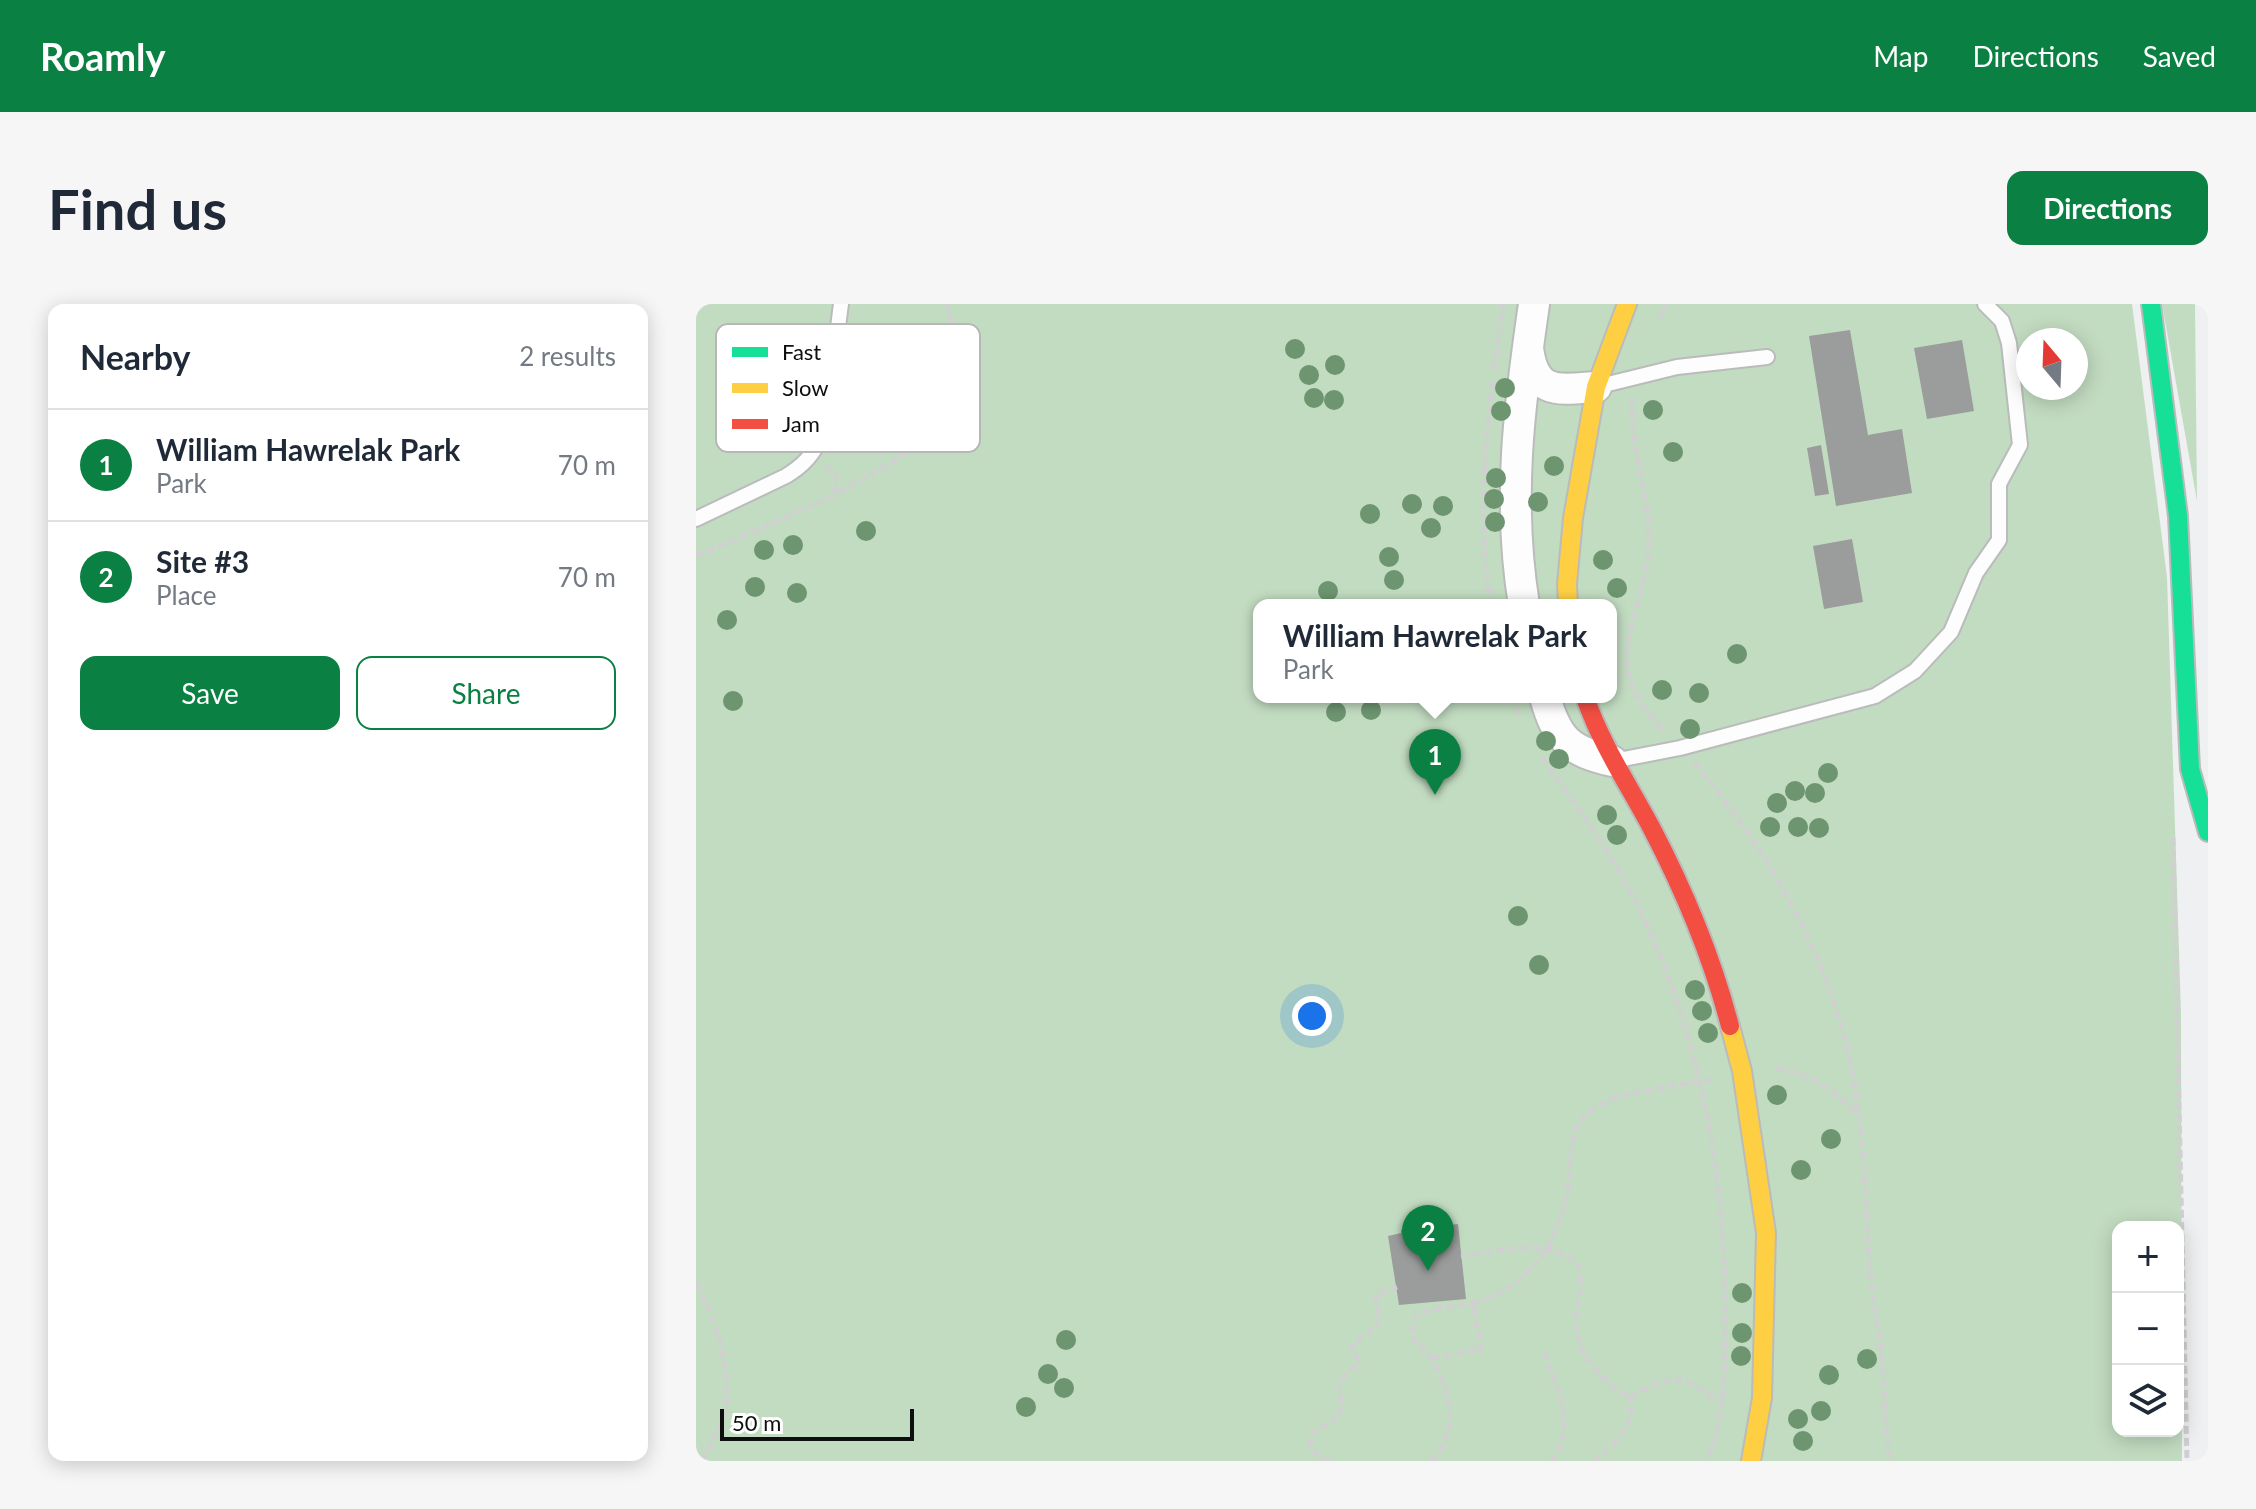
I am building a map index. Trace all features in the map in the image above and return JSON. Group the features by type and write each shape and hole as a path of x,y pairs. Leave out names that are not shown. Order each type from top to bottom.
{"street":[{"path":"1523,599 1516,558 1514,485 1518,417 1534,304"},
{"path":"1568,599 1573,518 1596,387 1627,304"},
{"path":"2151,304 2178,516 2190,769 2208,832"},
{"path":"1528,346 1534,371 1546,386 1558,389 1596,387"},
{"path":"1547,703 1557,728 1568,744 1586,755 1612,761"},
{"path":"1587,703 1612,761 1681,886 1723,1000 1742,1071 1766,1233 1761,1405 1751,1461"}],"lane":[{"path":"838,324 841,304"},
{"path":"1612,761 1680,748 1875,696 1915,671 1951,632 1976,573 1999,540 1999,484 2020,445 2009,343 2002,321 1985,304"},
{"path":"1596,387 1677,367 1767,357"},
{"path":"696,519 800,468 812,452"}],"path":[{"path":"947,304 950,324"},
{"path":"1633,389 1634,444 1646,496 1649,542 1644,585 1628,645 1627,663 1636,697 1670,738"},
{"path":"696,556 833,494 909,452"},
{"path":"810,455 835,473 838,483 833,494"},
{"path":"1515,703 1524,727"},
{"path":"1535,748 1599,837 1637,904 1665,967 1714,1146 1726,1291 1721,1400 1714,1438 1705,1461"},
{"path":"1689,757 1769,863 1816,957 1850,1060 1862,1150 1890,1461"},
{"path":"2173,834 2187,1461"},
{"path":"1764,1069 1805,1074 1833,1090 1857,1112"},
{"path":"1431,1461 1445,1443 1450,1420 1447,1394 1432,1358 1413,1337 1412,1325 1417,1314 1473,1303 1500,1294 1533,1267 1548,1249 1564,1203 1573,1137 1586,1114 1608,1102 1712,1079"},
{"path":"1461,1256 1548,1249 1569,1258 1581,1275 1576,1325 1584,1352 1593,1368 1610,1385 1630,1397"},
{"path":"696,1283 715,1326 724,1363 726,1405 722,1422 702,1461"},
{"path":"1330,1461 1316,1454 1310,1445 1312,1434 1336,1418 1342,1407 1340,1380 1356,1366 1358,1360 1353,1343 1376,1328 1380,1321 1376,1295 1397,1287"},
{"path":"1432,1358 1481,1349 1473,1303"},
{"path":"1544,1352 1558,1389 1565,1421 1563,1437 1552,1461"},
{"path":"1630,1397 1658,1384 1681,1381 1721,1400 1761,1405"},
{"path":"1594,1461 1629,1424 1630,1397"}],"green space":[{"path":"696,304 2132,304 2167,577 2181,1013 2181,1221 2112,1221 2112,1437 2182,1437 2182,1461 696,1461"},
{"path":"2162,304 2195,304 2197,501"}],"building":[{"path":"1850,330 1868,435 1902,429 1912,493 1836,506 1809,336"},
{"path":"1962,340 1974,411 1927,419 1914,348"},
{"path":"1821,445 1829,494 1815,496 1807,448"},
{"path":"1852,539 1863,602 1824,609 1813,546"},
{"path":"1458,1224 1466,1299 1399,1305 1388,1236 1401,1233 1401,1230"}],"traffic: fast":[{"path":"2151,304 2178,516 2190,769 2208,832"}],"traffic: slow":[{"path":"1568,599 1573,518 1596,387 1627,304"},
{"path":"1730,1026 1742,1071 1766,1233 1762,1398 1751,1461"}],"traffic: jam":[{"path":"1587,703 1686,899 1706,949 1730,1026"}],"place":[{"name":"William Hawrelak Park","path":"1435,795"},
{"name":"Site #3","path":"1428,1271"}]}
